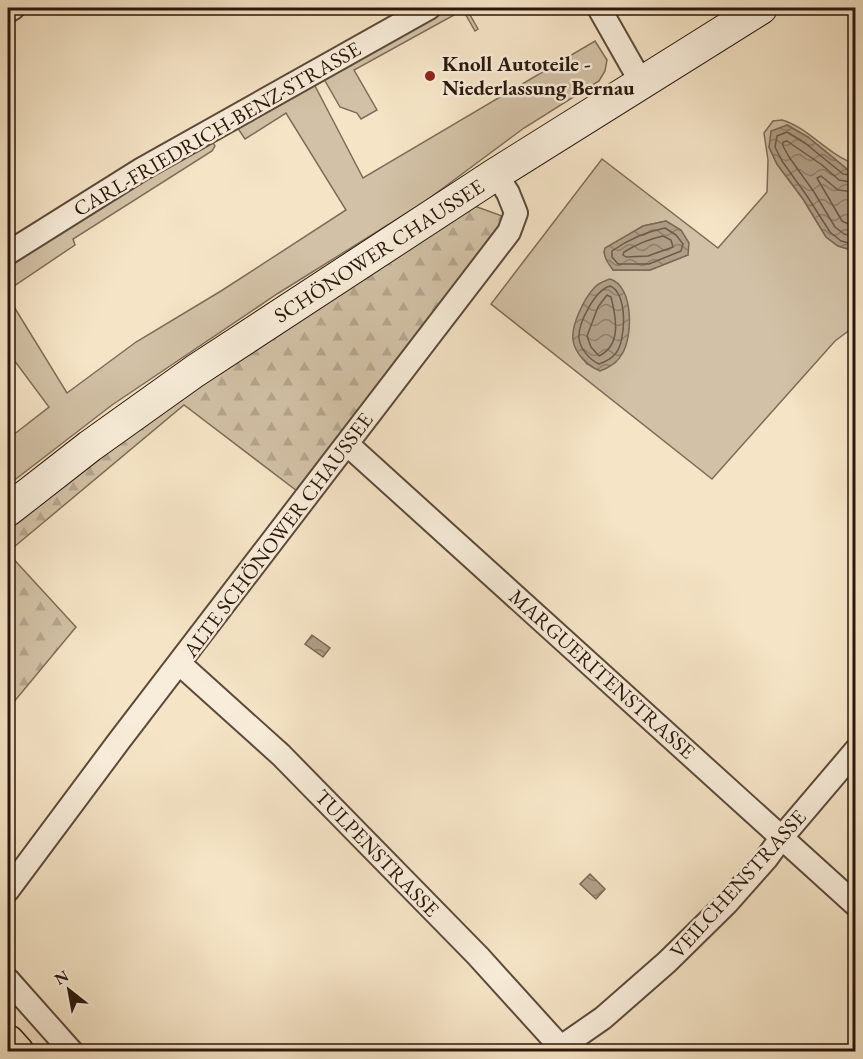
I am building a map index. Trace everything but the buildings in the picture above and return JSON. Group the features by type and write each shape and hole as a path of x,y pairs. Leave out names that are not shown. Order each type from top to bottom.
{"highway":[{"path":"8,1042 17,1052"}],"main road":[{"name":"SCHÖNOWER CHAUSSEE","path":"8,510 90,446 195,371 496,174 761,8"}],"street":[{"path":"8,11 13,8"},
{"name":"CARL-FRIEDRICH-BENZ-STRASSE","path":"8,253 142,169 429,8"},
{"path":"598,8 641,82"},
{"name":"ALTE SCHÖNOWER CHAUSSEE","path":"8,890 508,232 516,213 508,193 496,174"},
{"name":"MARGUERITENSTRASSE","path":"347,444 855,905"},
{"name":"TULPENSTRASSE","path":"180,664 281,755 478,956 560,1050"},
{"name":"VEILCHENSTRASSE","path":"560,1050 603,1018 667,962 727,903 855,750"},
{"path":"8,980 72,1052"}],"green space":[{"path":"450,8 466,8 478,29 475,31 463,10 354,70 377,110 361,119 357,113 340,107 324,79"},
{"path":"595,41 607,60 605,71 599,81 524,128 423,203 277,294 112,405 8,485 8,439 49,407 8,352 8,297 67,393 136,342 221,291 346,210 286,113 245,139 237,127 314,84 363,178"},
{"path":"782,120 792,124 845,160 855,164 855,170 847,169 808,137 787,125 769,147 777,164 803,199 826,237 838,246 855,251 855,326 835,341 712,479 491,304 602,159 718,248 767,192 768,160 764,133 773,121","holes":["666,221 688,255 650,270 613,270 604,252 643,226","586,301 616,362 605,369 587,364 574,339 577,319"]},
{"path":"212,141 215,146 212,151 73,239 75,245 8,290 8,268 100,206"},
{"path":"469,204 505,217 301,494 184,405 8,552 8,523 121,435"},
{"path":"8,553 76,627 8,709"}],"water":[{"path":"787,125 808,137 847,169 855,170 855,251 838,246 826,237 803,199 777,164 769,147 771,131"},
{"path":"666,221 681,230 689,243 688,255 650,270 613,270 605,257 605,248 643,226"},
{"path":"610,279 624,291 629,313 628,336 620,357 600,371 579,355 574,345 573,334 579,312 590,293 597,285"},
{"path":"312,635 330,648 323,657 305,644"},
{"path":"590,874 605,889 596,899 580,884"}],"place":[{"name":"Knoll Autoteile - Niederlassung Bernau","path":"430,76"}]}
